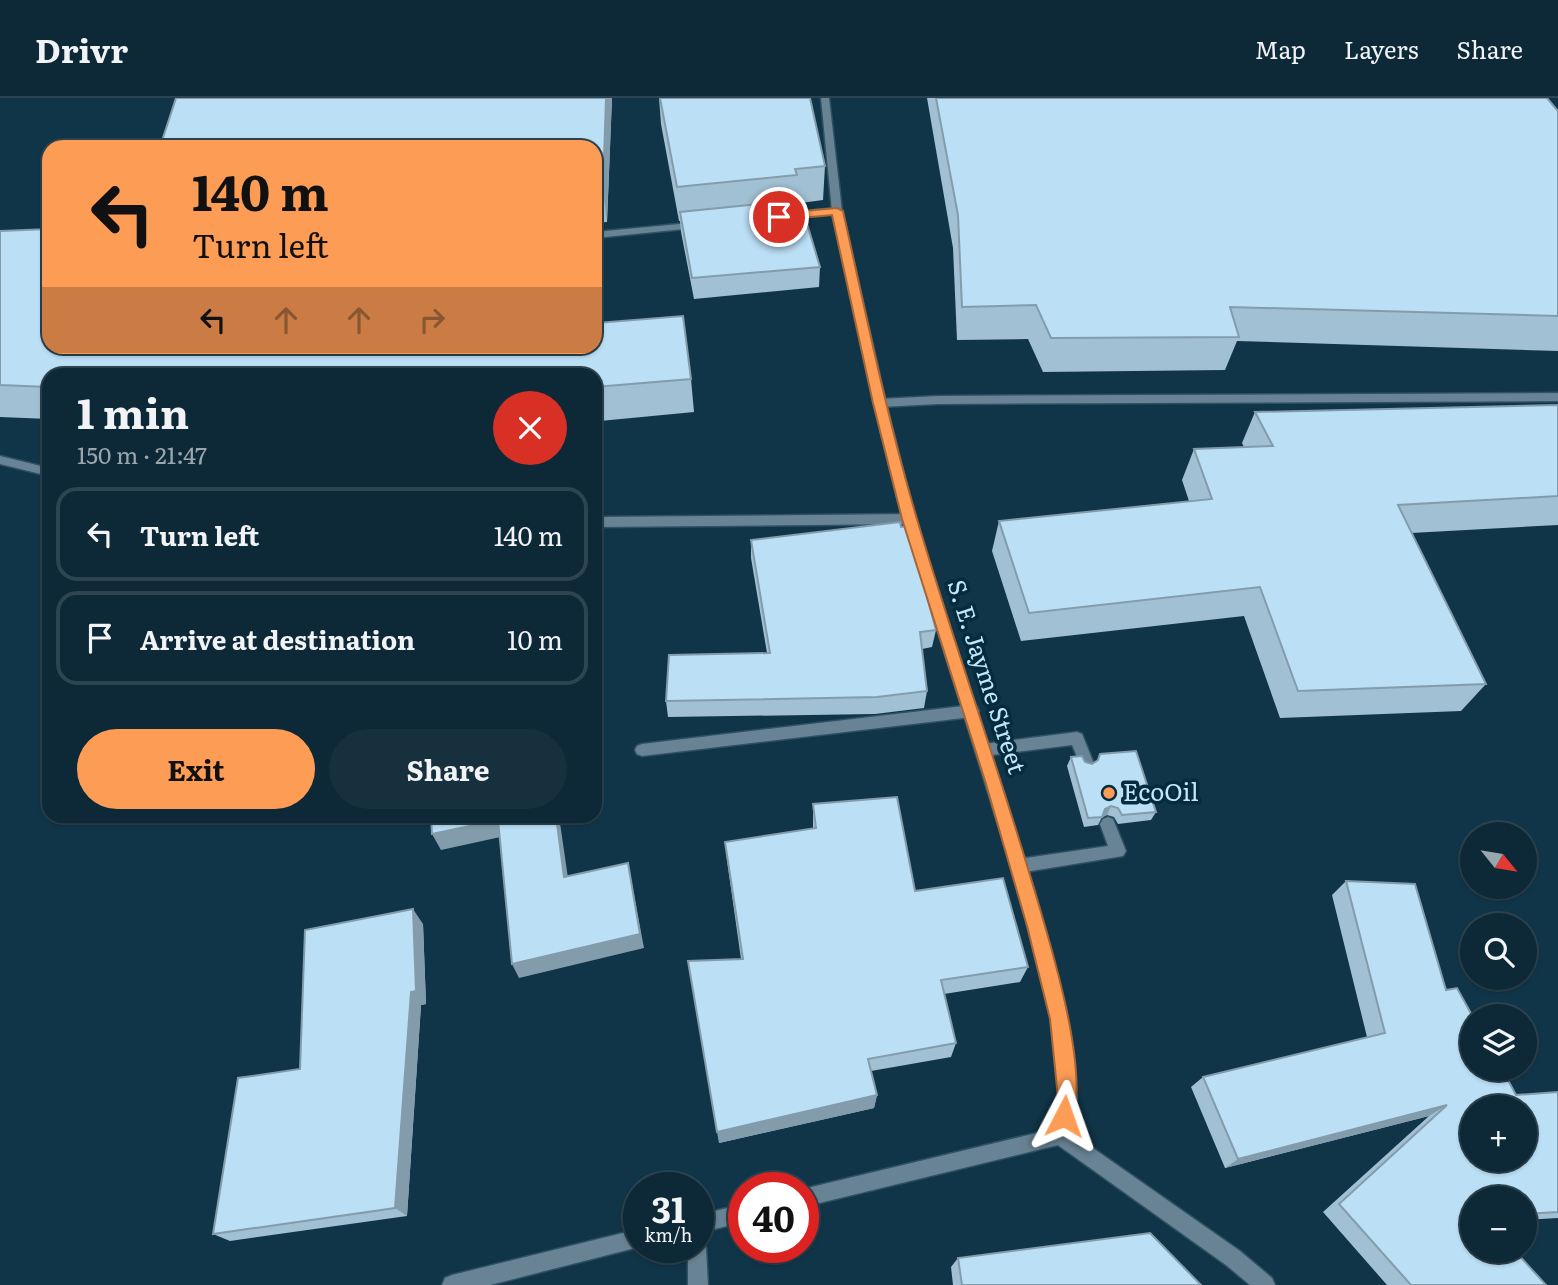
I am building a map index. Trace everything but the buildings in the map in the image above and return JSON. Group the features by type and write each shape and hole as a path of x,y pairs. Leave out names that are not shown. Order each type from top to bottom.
{"street":[{"name":"S. E. Jayme Street","path":"825,98 837,211 909,519 1019,866 1059,1019 1068,1098 1060,1136"},
{"path":"779,217 837,211"},
{"path":"602,234 713,223"},
{"path":"880,403 938,400 1558,397"},
{"path":"0,460 42,470"},
{"path":"602,522 909,519"},
{"path":"642,750 972,711"},
{"path":"984,750 1077,738 1087,764"},
{"path":"1019,866 1118,851 1108,824"},
{"path":"819,1194 1060,1136 1233,1258 1265,1285"},
{"path":"452,1285 623,1242"},
{"path":"697,1263 698,1285"}],"place":[{"name":"EcoOil","path":"1109,793"}],"route":[{"path":"779,217 837,211 909,519 978,729 1036,926 1059,1019 1068,1098 1064,1116"}]}
